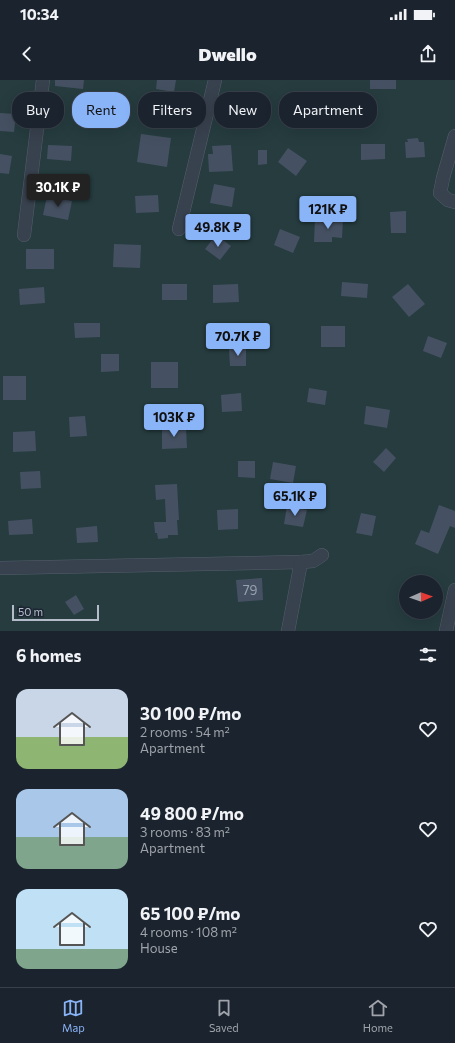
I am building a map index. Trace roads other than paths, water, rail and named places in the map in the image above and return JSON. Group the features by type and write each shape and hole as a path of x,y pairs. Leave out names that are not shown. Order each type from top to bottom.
{"street":[{"path":"24,235 43,80"},
{"path":"179,228 216,80"},
{"path":"455,136 440,193 448,200 455,202"},
{"path":"0,568 301,562 313,561 322,555"},
{"path":"288,631 301,562"},
{"path":"446,631 455,590"}]}
